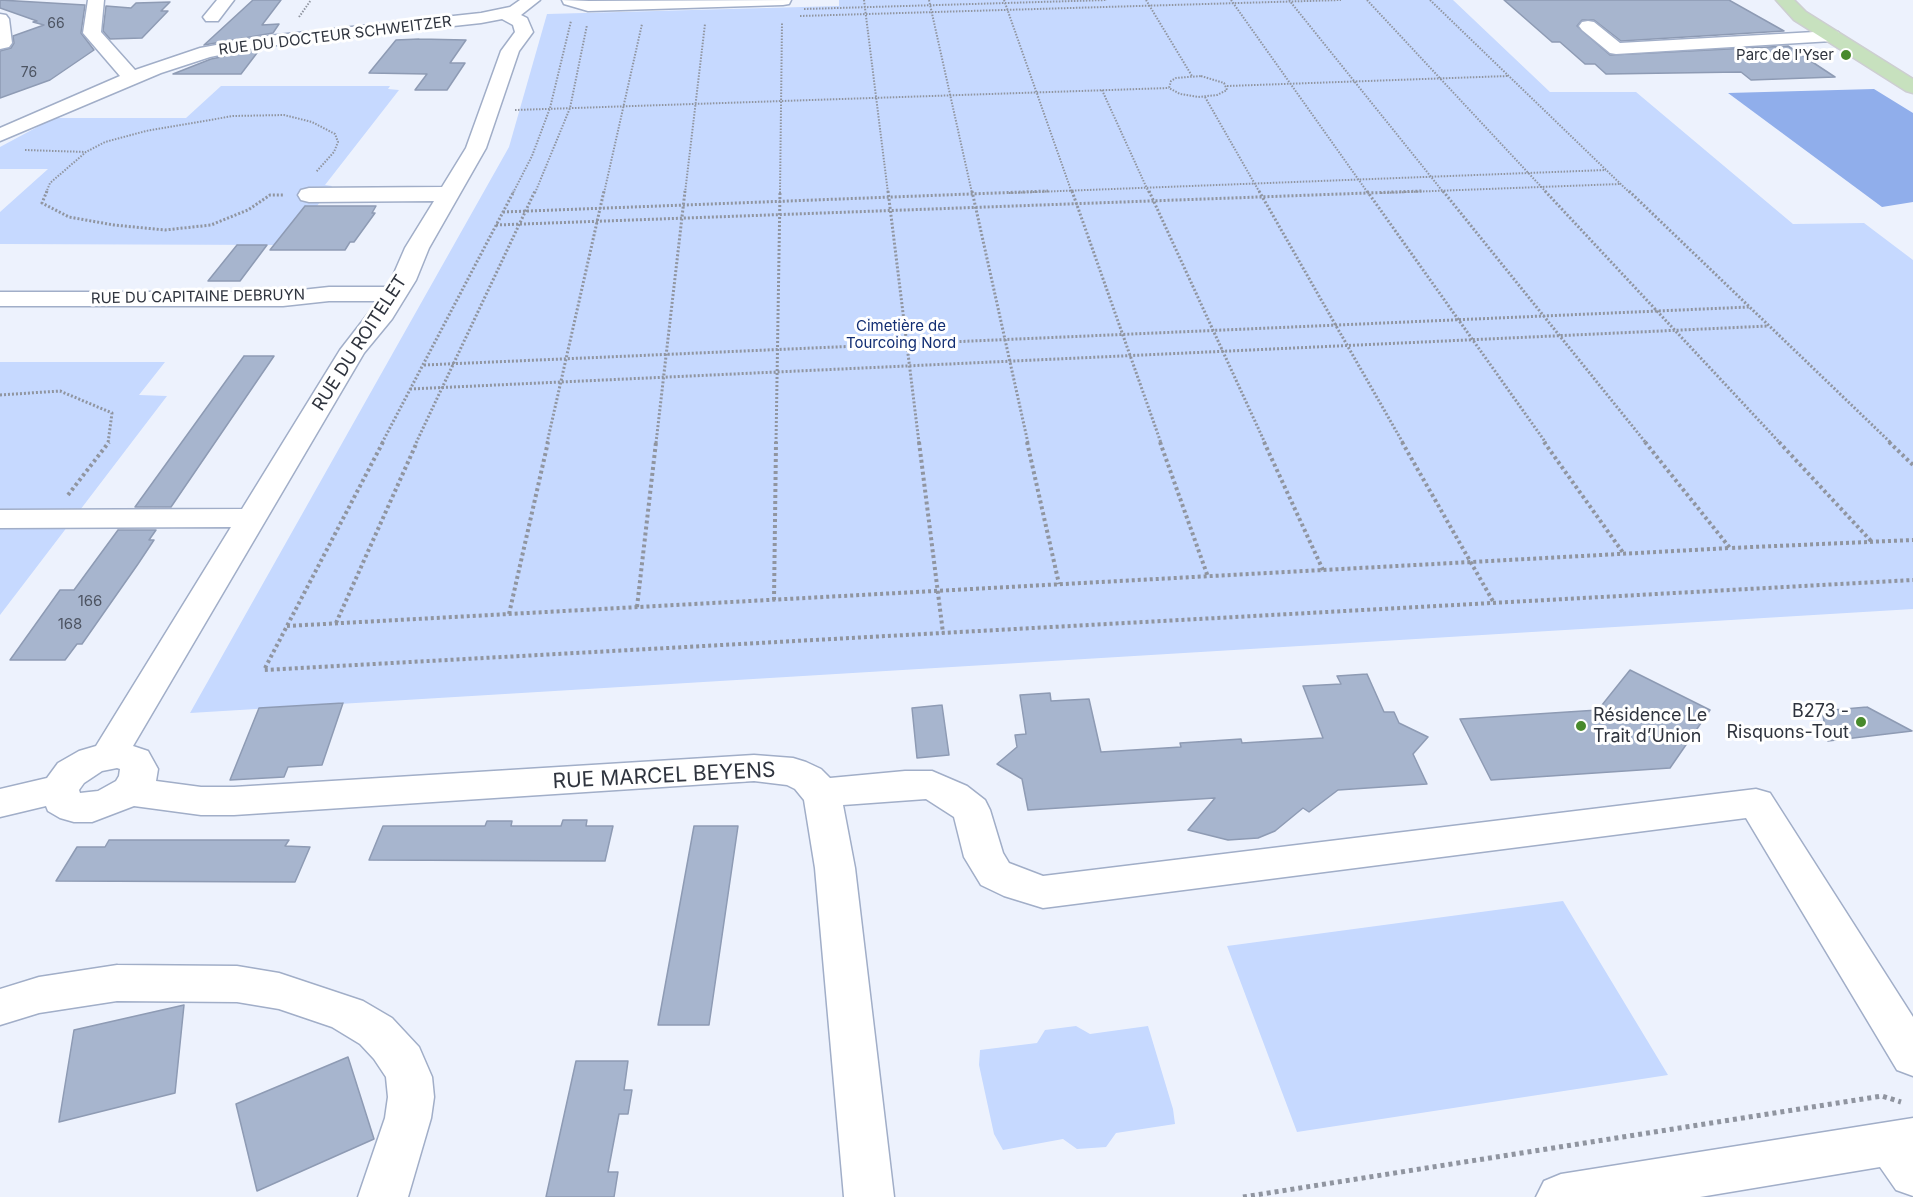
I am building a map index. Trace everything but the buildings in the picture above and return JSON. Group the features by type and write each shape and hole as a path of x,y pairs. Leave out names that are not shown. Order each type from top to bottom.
{"main road":[{"path":"1784,0 1800,16 1913,87"}],"street":[{"path":"96,0 92,33 132,78"},
{"path":"212,16 226,0"},
{"path":"506,14 520,9 532,0"},
{"path":"571,8 588,6 787,8"},
{"name":"RUE DU DOCTEUR SCHWEITZER","path":"0,135 132,78 185,58 239,45 472,20 506,14"},
{"name":"RUE DU ROITELET","path":"109,756 352,351 377,323 404,280 417,248 476,148 510,51 524,32 521,22 506,14"},
{"path":"0,19 3,43 0,44"},
{"path":"1588,26 1616,49 1832,36"},
{"path":"303,195 449,194"},
{"name":"RUE DU CAPITAINE DEBRUYN","path":"0,299 283,298 329,294 395,294"},
{"path":"0,519 252,518"},
{"path":"109,756 124,756 135,760 138,764 140,769 138,779 129,790 102,805 74,808 62,801 60,789 65,778 92,760 109,756"},
{"name":"RUE MARCEL BEYENS","path":"129,790 201,801 234,801 754,768 793,772 808,779 819,793"},
{"path":"869,1197 835,868 823,799 819,793 905,785 932,785 953,796 971,810 984,856 995,874 1018,885 1043,892 1756,803 1913,1056"},
{"path":"0,803 60,789"},
{"path":"0,1007 39,995 93,985 117,983 237,984 279,991 348,1014 376,1031 390,1045 403,1061 409,1077 411,1097 408,1118 383,1197"},
{"path":"1562,1197 1907,1140"}],"path":[{"path":"864,0 943,633"},
{"path":"928,0 1059,585"},
{"path":"774,600 781,101 787,8 1107,0"},
{"path":"1146,0 1192,76"},
{"path":"794,16 1341,0"},
{"path":"1367,0 1871,542"},
{"path":"1430,0 1913,465"},
{"path":"1290,1 1730,548"},
{"path":"1004,2 1208,577"},
{"path":"1232,2 1624,554"},
{"path":"571,8 571,22 550,108 532,156 264,670 1913,580"},
{"path":"637,607 682,205 706,18"},
{"path":"509,614 643,20"},
{"path":"336,623 452,364 527,211 570,108 588,22 571,22"},
{"path":"1169,88 1171,81 1176,78 1192,76 1210,78 1227,86 1508,76"},
{"path":"490,111 1169,88 1180,94 1205,97 1223,93 1227,86"},
{"path":"1102,90 1323,570"},
{"path":"1205,97 1494,603"},
{"path":"267,114 299,118 324,126 335,134 338,142 334,152 303,195 270,195 240,214 211,225 165,230 114,225 69,217 42,203 50,183 86,153 105,142 206,119 267,114"},
{"path":"21,150 86,153"},
{"path":"503,212 1606,170"},
{"path":"496,225 1620,184"},
{"path":"423,365 1749,307"},
{"path":"410,389 1768,326"},
{"path":"0,395 60,392 112,413 109,442 49,519"},
{"path":"287,626 1913,540"},
{"path":"1244,1197 1882,1096 1907,1140"}],"green space":[{"name":"Cimetière de Tourcoing Nord","path":"839,0 1453,0 1550,92 1636,92 1793,224 1864,223 1913,260 1913,609 190,713 509,147 547,14 839,6"},
{"path":"221,86 390,86 388,89 399,90 325,185 332,186 317,206 305,206 276,245 0,244 0,212 48,169 0,169 0,147 54,118 186,118"},
{"path":"0,362 165,362 139,395 167,396 0,615"},
{"path":"1563,901 1668,1075 1297,1132 1227,946"},
{"path":"1076,1026 1090,1034 1148,1026 1173,1109 1175,1124 1116,1133 1106,1147 1077,1149 1063,1139 1003,1150 994,1134 979,1065 980,1050 1037,1043 1045,1030"}],"shaded area":[{"path":"1874,89 1913,113 1913,202 1882,207 1728,93"}],"place":[{"name":"Parc de l'Yser","path":"1846,55"},
{"name":"B273 - Risquons-Tout","path":"1861,722"},
{"name":"Résidence Le Trait d’Union","path":"1581,726"}]}
